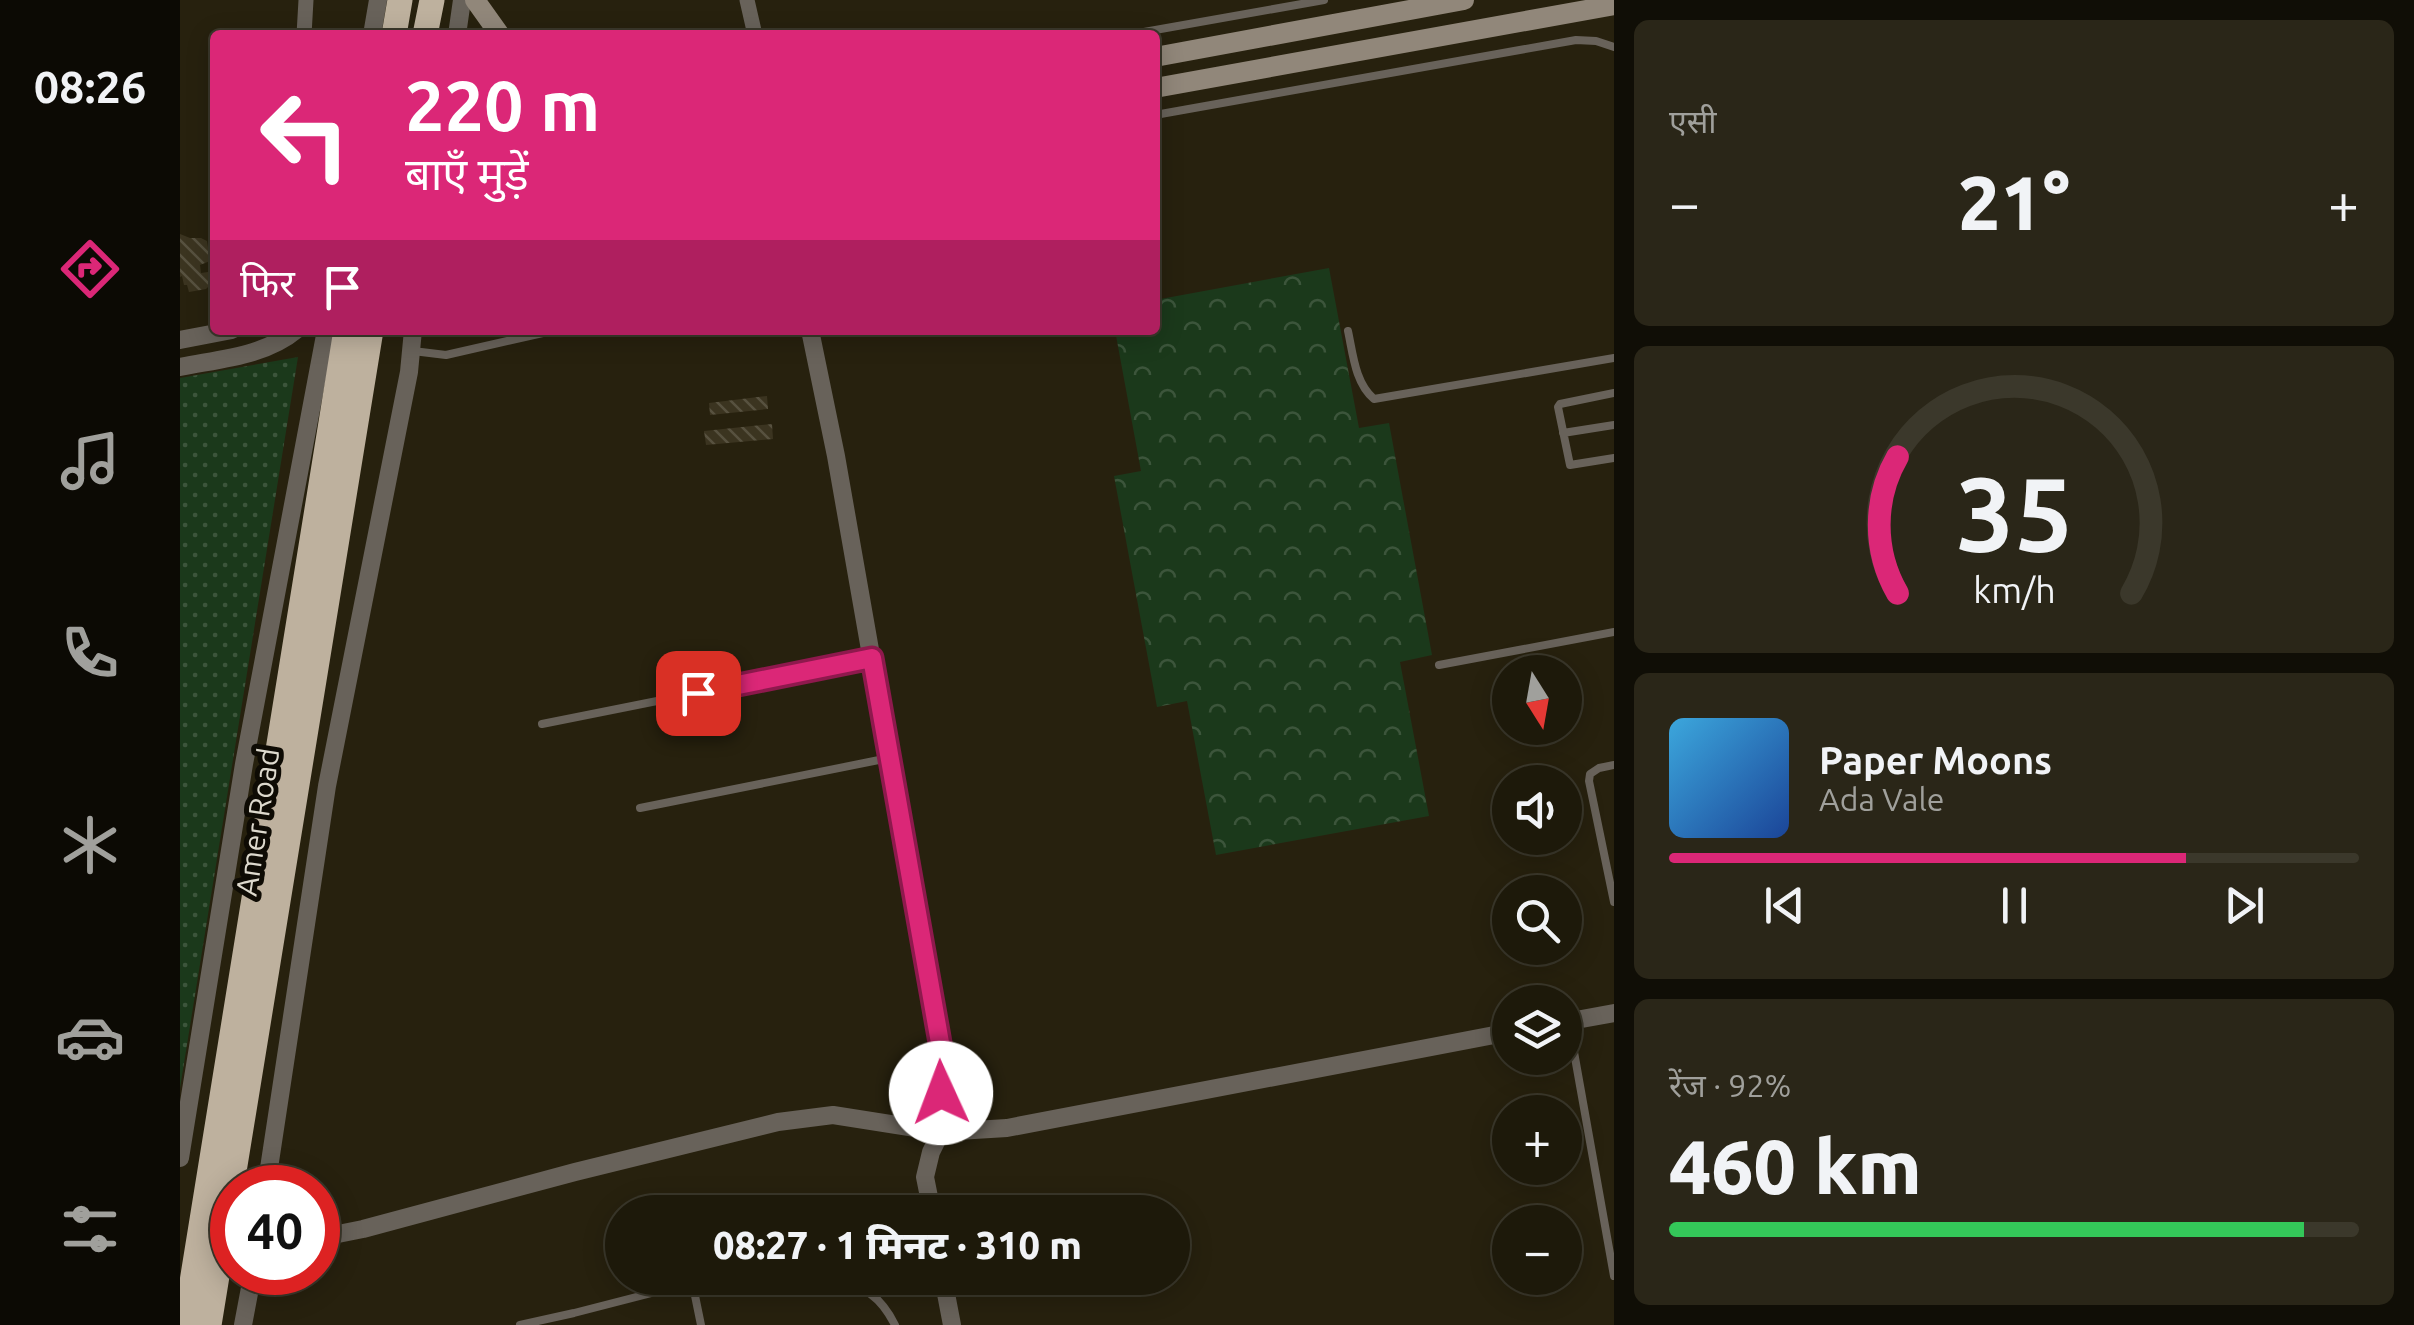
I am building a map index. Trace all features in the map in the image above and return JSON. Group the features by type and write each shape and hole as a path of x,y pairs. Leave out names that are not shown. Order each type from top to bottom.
{"highway":[{"path":"395,30 400,0"},
{"path":"427,30 432,0"},
{"name":"Amer Road","path":"184,1325 351,335"},
{"name":"Amer Road","path":"208,1325 351,335"}],"main road":[{"path":"475,0 496,30"},
{"path":"1160,56 1458,1 1462,32"},
{"path":"1160,87 1614,6"},
{"path":"1582,11 1614,22"}],"street":[{"path":"304,30 306,0"},
{"path":"373,30 378,0"},
{"path":"458,30 462,0"},
{"path":"747,0 753,30"},
{"path":"180,340 210,334"},
{"path":"180,367 260,350 291,335"},
{"path":"180,1158 244,764 351,335"},
{"path":"269,1165 327,786 413,335"},
{"path":"811,335 942,1054 941,1132 925,1177 929,1195"},
{"path":"1582,1019 1614,1013"},
{"path":"340,1234 778,1122 833,1115 941,1132 1006,1128 1492,1035"},
{"path":"243,1325 249,1295"},
{"path":"947,1295 952,1325"}],"lane":[{"path":"1156,30 1324,0"},
{"path":"1462,32 1467,60"},
{"path":"1160,114 1576,40 1614,47"},
{"path":"1348,331 1356,368 1367,393 1374,399 1614,358"},
{"path":"411,351 446,355 534,335"},
{"path":"1614,393 1559,405 1570,464 1614,458"},
{"path":"1563,433 1614,425"},
{"path":"1438,665 1614,632"},
{"path":"542,724 872,658"},
{"path":"640,808 889,758"},
{"path":"1614,765 1599,768 1590,774 1589,781 1614,902"},
{"path":"1576,1075 1614,1276"},
{"path":"520,1325 642,1295"},
{"path":"695,1295 702,1325"},
{"path":"872,1295 882,1302 895,1325"}],"green space":[{"path":"1329,268 1359,428 1389,423 1432,655 1400,662 1429,816 1216,855 1187,701 1157,707 1114,476 1141,471 1116,335 1160,335 1160,299"},
{"path":"298,357 180,1088 180,378"}],"building":[{"path":"180,234 207,241 210,261 200,265 201,273 208,272 210,285 206,289 189,292 180,277"},
{"path":"767,396 768,409 710,415 709,403"},
{"path":"772,424 773,439 706,445 704,431"}],"route":[{"path":"698,693 872,658 942,1054 941,1093"}]}
